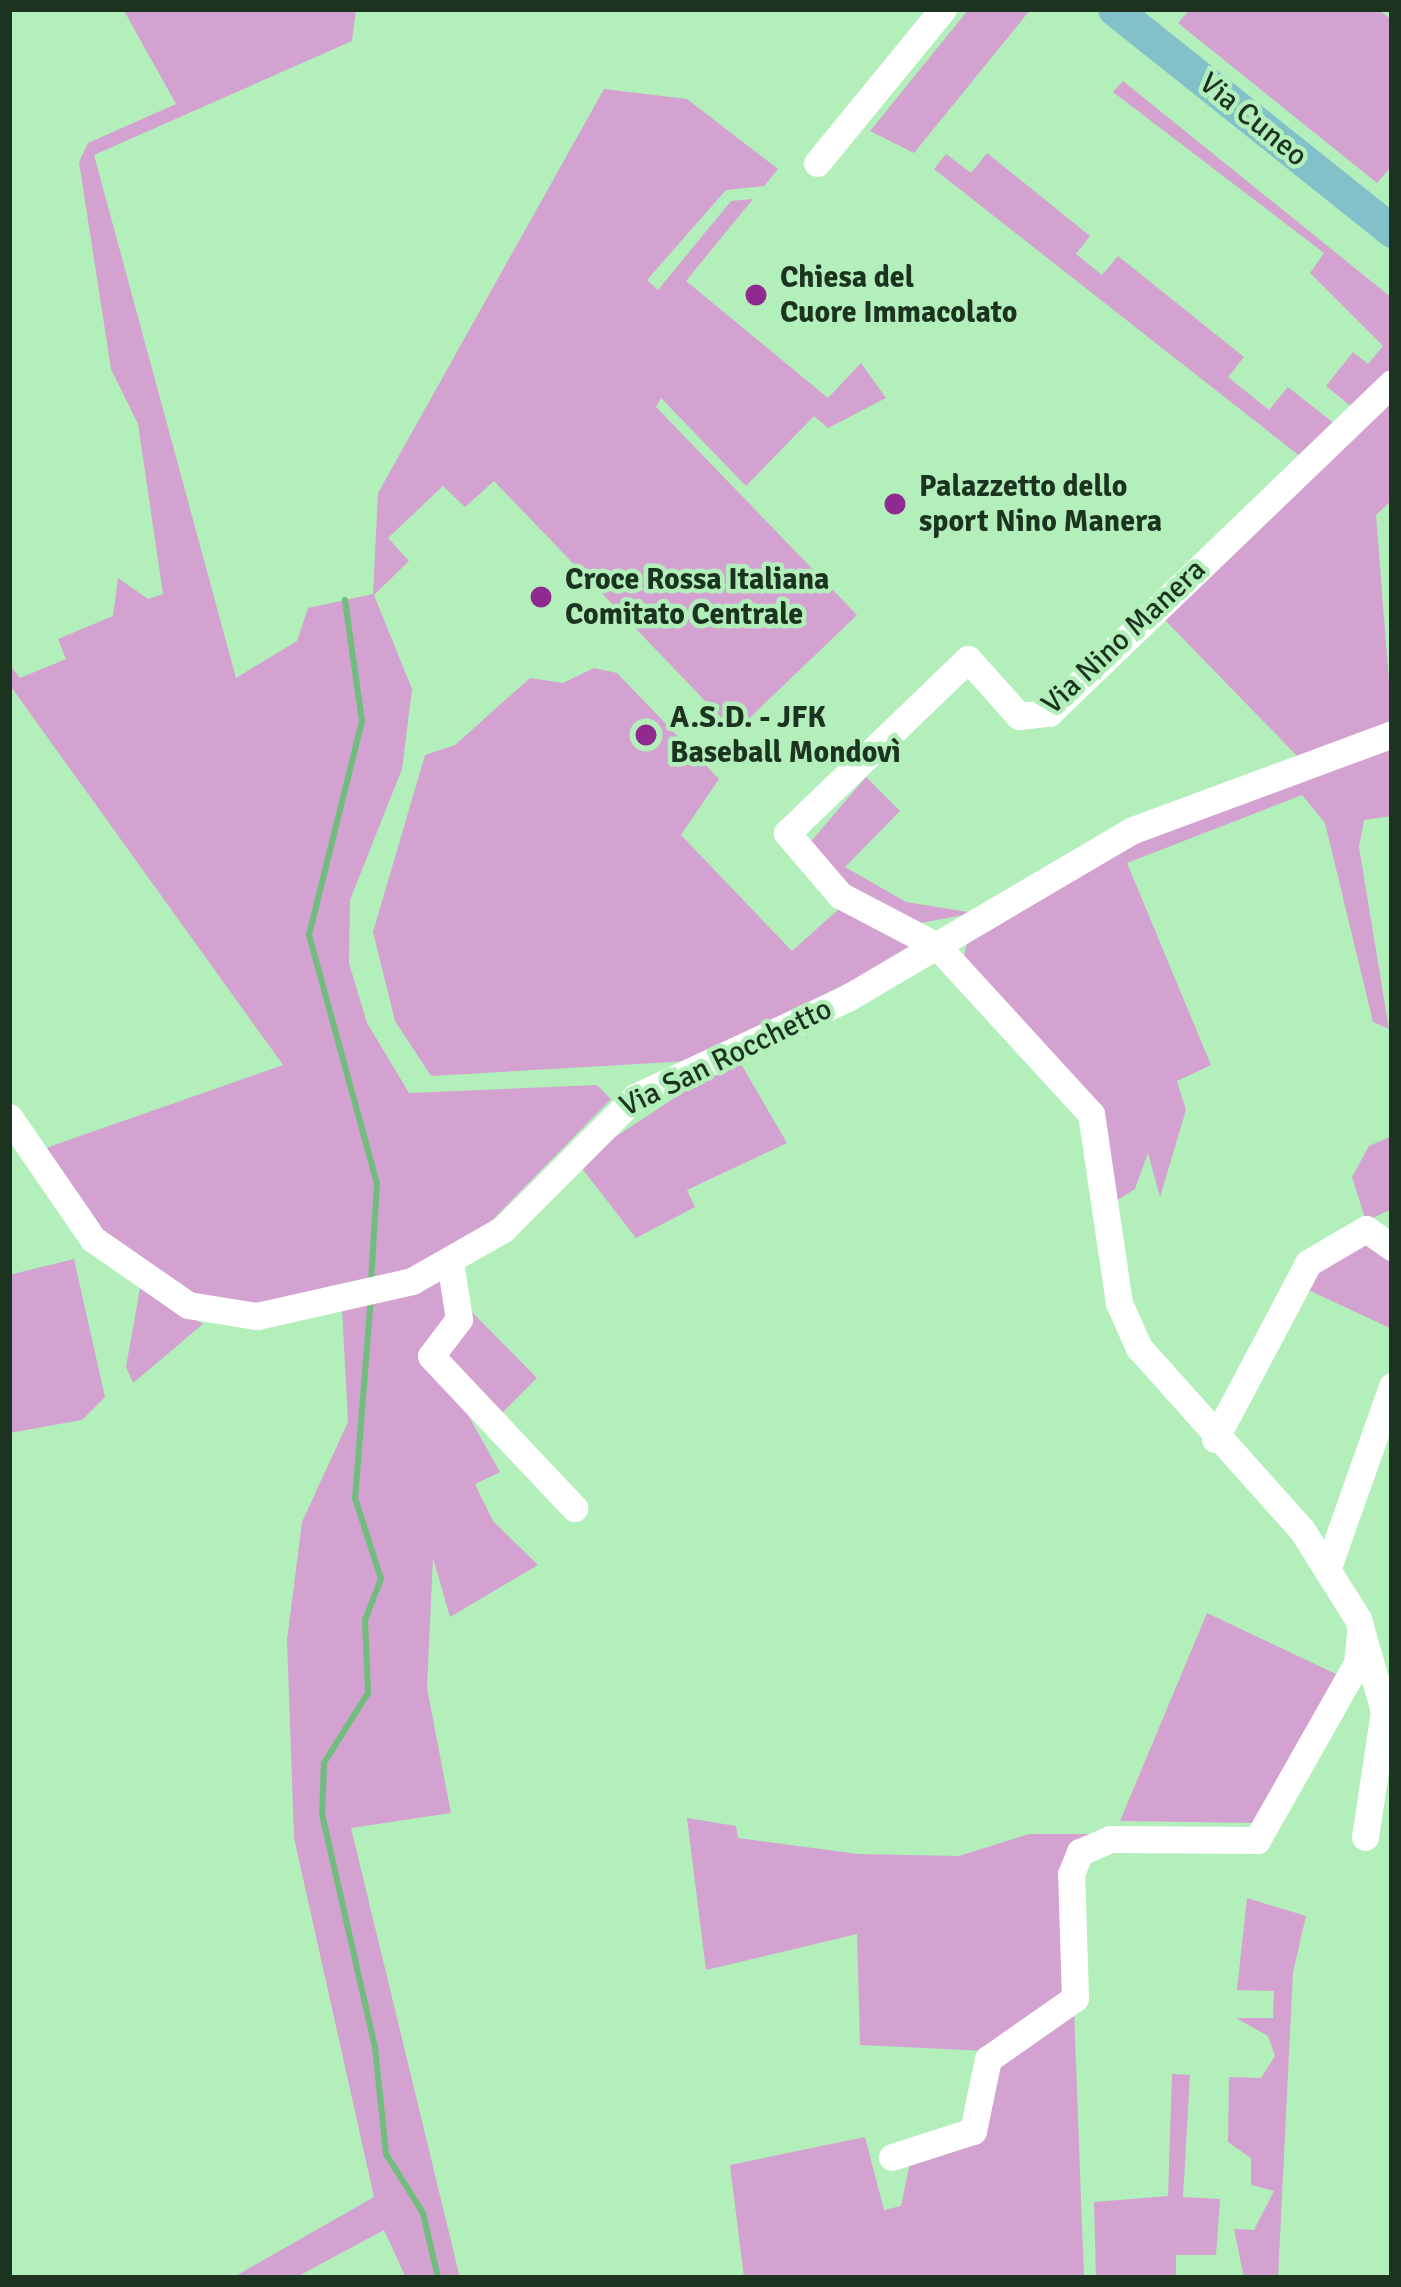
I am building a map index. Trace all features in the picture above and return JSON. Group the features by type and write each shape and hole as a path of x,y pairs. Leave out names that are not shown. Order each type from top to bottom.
{"main road":[{"name":"Via Cuneo","path":"1114,9 1392,231"}],"street":[{"path":"817,164 943,9"},
{"name":"Via Nino Manera","path":"937,946 840,895 790,844 790,828 968,659 1019,716 1049,713 1392,383"},
{"name":"Via San Rocchetto","path":"9,1117 82,1228 165,1294 240,1317 360,1295 451,1268 622,1105 937,946 1132,830 1392,734"},
{"path":"937,946 1091,1114 1123,1313 1147,1362 1328,1567 1358,1619 1384,1711 1365,1837"},
{"path":"1215,1438 1308,1263 1366,1229 1392,1247"},
{"path":"451,1268 459,1319 431,1356 574,1508"},
{"path":"1328,1567 1392,1386"},
{"path":"892,2157 973,2131 988,2059 1075,1998 1071,1874 1085,1848 1122,1838 1239,1847 1261,1834 1357,1663 1358,1619"}],"shaded area":[{"path":"123,9 356,9 352,41 94,155 236,678 297,641 308,608 373,594 378,493 604,89 687,99 778,169 764,186 726,190 647,280 658,290 731,201 753,199 686,281 828,398 861,363 886,398 828,428 814,416 746,486 661,398 656,407 857,615 735,732 494,481 465,507 443,486 388,538 409,561 374,595 412,689 402,769 350,900 349,963 367,1023 409,1093 597,1085 611,1099 458,1255 303,1302 214,1306 111,1246 40,1150 283,1065 9,684 9,664 20,678 66,659 58,639 113,616 118,578 148,599 163,594 138,424 111,369 79,162 88,143 176,104"},
{"path":"969,9 1031,9 914,153 870,131"},
{"path":"1190,9 1378,9 1392,20 1392,166 1377,183 1178,23"},
{"path":"1123,81 1392,298 1392,369 1352,407 1326,386 1353,352 1368,364 1383,346 1310,273 1324,253 1113,92"},
{"path":"987,153 1090,236 1076,254 1102,275 1118,256 1244,357 1228,377 1269,410 1288,387 1335,424 1301,457 934,169 946,154 971,173"},
{"path":"1392,397 1392,500 1376,515 1392,720 1302,761 1162,617"},
{"path":"594,668 617,673 719,779 681,835 792,951 839,909 916,949 689,1061 431,1076 395,1021 373,932 425,755 455,745 530,678 563,683"},
{"path":"1392,749 1392,816 1364,820 1359,847 1389,1029 1373,1022 1325,823 1302,795 1127,863 1211,1065 1177,1081 1186,1110 1160,1197 1148,1153 1135,1189 1116,1201 1107,1135 964,956 968,940 1135,840"},
{"path":"866,777 900,811 845,867 906,902 974,913 921,923 852,889 807,846"},
{"path":"737,1057 787,1143 687,1190 695,1207 636,1238 577,1162"},
{"path":"1392,1136 1392,1209 1366,1221 1352,1177 1369,1146"},
{"path":"1363,1234 1392,1261 1392,1329 1300,1286"},
{"path":"74,1259 105,1397 82,1420 9,1433 9,1275"},
{"path":"447,1277 454,1307 428,1344 500,1472 475,1484 493,1521 538,1565 450,1617 433,1558 427,1688 451,1813 351,1828 460,2278 406,2278 384,2230 295,2278 232,2278 374,2197 294,1838 287,1640 302,1522 348,1422 342,1308"},
{"path":"140,1288 203,1324 133,1383 126,1367"},
{"path":"465,1305 537,1378 497,1418 438,1349"},
{"path":"1207,1613 1340,1676 1258,1823 1120,1821"},
{"path":"687,1818 736,1826 738,1838 858,1854 959,1856 1029,1834 1095,1834 1082,1839 1072,1985 988,2051 860,2045 857,1934 706,1970"},
{"path":"1247,1898 1306,1916 1293,1972 1278,2278 1244,2278 1234,2229 1254,2230 1274,2191 1251,2185 1251,2158 1228,2142 1229,2077 1261,2078 1275,2056 1268,2036 1236,2018 1273,2018 1274,1991 1237,1990"},
{"path":"1074,2010 1084,2278 744,2278 730,2165 865,2137 884,2210 901,2206 911,2158 972,2139 990,2069"},
{"path":"1172,2074 1190,2075 1183,2197 1220,2199 1216,2255 1176,2255 1176,2278 1096,2278 1094,2202 1168,2196"}],"waterway":[{"path":"345,600 362,721 309,935 377,1184 371,1283"},
{"path":"371,1296 355,1498 381,1579 365,1620 368,1693 324,1763 322,1814 375,2047 386,2154 423,2213 438,2278"}],"place":[{"name":"Chiesa del Cuore Immacolato","path":"756,295"},
{"name":"Palazzetto dello sport Nino Manera","path":"895,504"},
{"name":"Croce Rossa Italiana Comitato Centrale","path":"541,597"},
{"name":"A.S.D. - JFK Baseball Mondovì","path":"646,735"}]}
